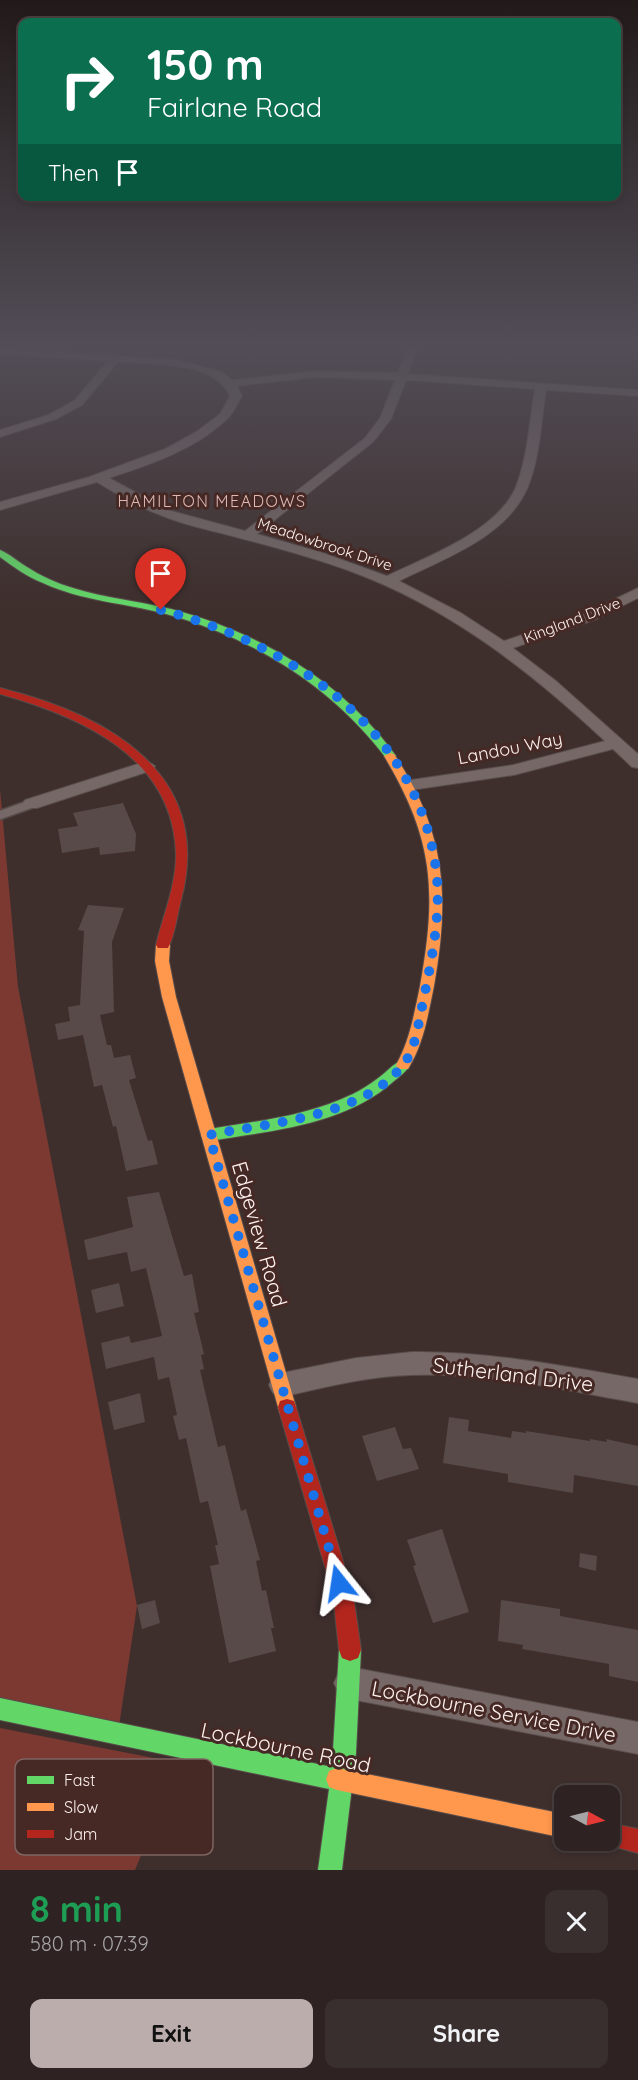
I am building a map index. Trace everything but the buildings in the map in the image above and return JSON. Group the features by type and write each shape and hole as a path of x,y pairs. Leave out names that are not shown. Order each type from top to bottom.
{"street":[{"path":"0,506 154,458 206,431"},
{"path":"248,536 369,440 376,431"},
{"path":"387,581 477,533 499,517 515,499 523,482 533,431"},
{"name":"Meadowbrook Drive","path":"97,477 148,506 174,517 310,553 387,581 459,618 504,646 638,763"},
{"path":"0,553 26,571 55,585 175,614 233,635 286,661 331,692 376,735 411,785 426,823 437,880 437,915 415,1042 404,1064 389,1080 356,1101 328,1112 209,1135"},
{"name":"Kingland Drive","path":"504,646 589,617 638,592"},
{"name":"Edgeview Road","path":"0,691 33,699 84,718 113,735 147,766 173,804 183,846 179,888 164,938 162,957 169,996 312,1495 338,1576 348,1624 350,1683 344,1781 330,1870"},
{"name":"Landou Way","path":"411,785 514,770 616,743"},
{"path":"31,804 147,766"},
{"name":"Sutherland Drive","path":"282,1385 345,1371 433,1362 495,1368 638,1391"},
{"name":"Lockbourne Service Drive","path":"350,1683 638,1738"},
{"name":"Lockbourne Road","path":"0,1709 554,1824"},
{"path":"620,1837 638,1841"}],"lane":[{"path":"0,815 31,804"}],"shaded area":[{"path":"0,789 18,987 137,1606 118,1733 0,1709"},
{"path":"0,1728 159,1759 15,1759 15,1855 141,1855 135,1870 0,1870"}],"traffic: fast":[{"path":"0,553 33,575 55,585 83,594 170,612 201,622 263,648 321,684 347,706 390,756"},
{"path":"209,1135 287,1122 337,1107 361,1097 383,1083 403,1065"},
{"path":"330,1870 345,1753 350,1650"},
{"path":"0,1709 337,1779"}],"traffic: slow":[{"path":"390,756 421,814 430,843 437,900 431,961 420,1022 412,1049 403,1065"},
{"path":"163,945 162,961 169,997 287,1407"},
{"path":"337,1779 554,1824"}],"traffic: jam":[{"path":"0,691 31,699 94,725 122,743 147,765 166,791 178,821 182,855 178,889 163,945"},
{"path":"287,1407 343,1594 350,1650"},
{"path":"620,1837 638,1841"}],"district":[{"name":"HAMILTON MEADOWS","path":"212,501"}],"route":[{"path":"161,610 233,635 273,654 331,692 376,735 397,763 411,785 420,806 433,850 437,880 436,931 415,1042 404,1064 370,1095 328,1112 209,1135 339,1583"}]}
